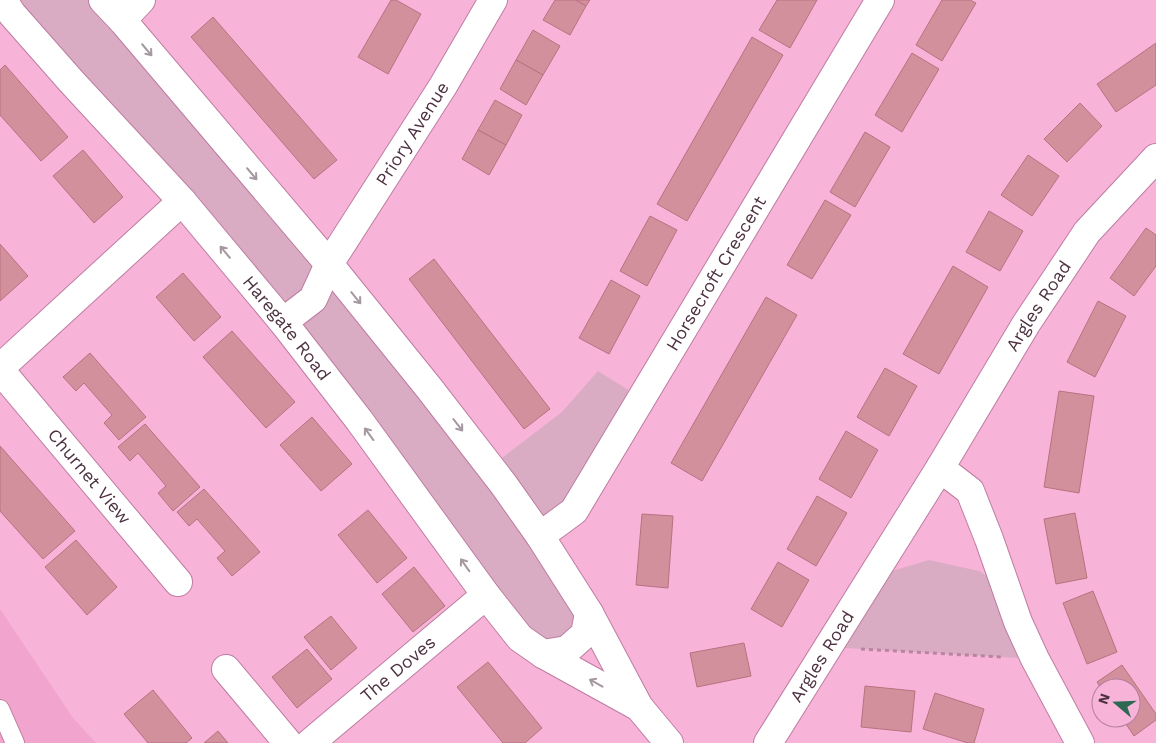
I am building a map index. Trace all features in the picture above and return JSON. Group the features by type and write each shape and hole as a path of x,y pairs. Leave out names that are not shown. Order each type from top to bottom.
{"street":[{"name":"Haregate Road","path":"103,0 329,264 504,485 540,536 589,613 639,707 669,743"},
{"path":"122,20 141,0"},
{"name":"Priory Avenue","path":"284,322 313,299 329,264 442,86 493,0"},
{"name":"Horsecroft Crescent","path":"540,536 574,511 880,0"},
{"name":"Haregate Road","path":"9,5 71,81 182,201 284,322 365,428 486,595 520,638 543,654 639,707"},
{"name":"Argles Road","path":"768,743 940,468 1026,324 1087,232 1156,158"},
{"name":"Churnet View","path":"178,582 0,369 182,201"},
{"path":"940,468 970,491 1018,622 1035,659 1080,743"},
{"name":"The Doves","path":"310,743 486,595"},
{"path":"543,654 567,650 584,634 589,613"},
{"path":"226,669 288,743"}],"lane":[{"path":"0,709 15,743"}],"path":[{"path":"828,647 1035,659"}],"shaded area":[{"path":"13,0 103,0 490,467 562,412 598,371 641,398 540,536 589,613 543,654"},
{"path":"929,560 979,571 1006,588 1035,659 828,647 872,577"},
{"path":"0,609 73,718 96,743 0,743"}],"building":[{"path":"391,0 396,0 421,14 388,74 358,57"},
{"path":"555,0 576,0 586,6 570,35 543,20"},
{"path":"576,0 590,0 586,6"},
{"path":"777,0 817,0 790,48 759,30"},
{"path":"942,0 970,0 976,3 942,61 916,45"},
{"path":"213,17 337,160 314,179 191,37"},
{"path":"533,30 560,46 543,75 516,60"},
{"path":"752,37 783,55 687,221 657,204"},
{"path":"1156,43 1156,85 1116,112 1097,84"},
{"path":"912,53 939,69 902,132 875,115"},
{"path":"516,60 543,75 526,105 500,89"},
{"path":"5,65 68,137 41,161 0,115 0,70"},
{"path":"495,100 522,115 506,145 478,130"},
{"path":"1080,103 1102,126 1067,162 1044,139"},
{"path":"478,130 506,145 489,175 462,159"},
{"path":"865,132 890,147 855,207 830,192"},
{"path":"83,150 123,197 94,223 53,176"},
{"path":"1028,155 1059,176 1032,216 1001,195"},
{"path":"825,200 851,215 812,279 787,265"},
{"path":"989,211 1023,231 1000,271 966,252"},
{"path":"650,216 677,230 647,286 620,271"},
{"path":"1146,228 1156,235 1156,266 1134,296 1110,278"},
{"path":"0,244 28,276 0,301"},
{"path":"434,259 550,409 524,429 409,279"},
{"path":"953,266 988,287 939,374 903,354"},
{"path":"183,273 221,317 194,341 156,297"},
{"path":"611,280 640,296 609,354 579,338"},
{"path":"766,297 797,315 702,481 671,463"},
{"path":"1098,301 1126,316 1095,377 1067,362"},
{"path":"232,331 295,402 266,428 203,357"},
{"path":"90,353 146,417 119,440 104,423 112,415 84,383 76,391 63,377"},
{"path":"885,368 917,386 889,436 857,417"},
{"path":"1059,391 1094,396 1079,493 1044,487"},
{"path":"312,417 352,464 321,491 280,445"},
{"path":"145,424 200,487 173,511 158,493 166,486 138,453 130,461 118,447"},
{"path":"846,431 878,450 851,498 819,479"},
{"path":"0,446 75,531 43,559 0,511"},
{"path":"204,489 260,552 232,576 217,558 225,551 197,519 189,526 177,512"},
{"path":"817,496 847,513 816,566 787,549"},
{"path":"368,510 407,558 377,583 338,535"},
{"path":"1075,513 1087,578 1056,584 1044,519"},
{"path":"642,514 673,516 668,588 636,585"},
{"path":"76,540 117,587 87,615 45,567"},
{"path":"778,562 809,580 782,627 751,609"},
{"path":"414,567 445,606 413,632 382,594"},
{"path":"1093,591 1117,652 1087,664 1063,603"},
{"path":"331,616 357,648 331,670 304,637"},
{"path":"744,643 751,676 697,687 690,653"},
{"path":"307,649 332,679 297,708 272,677"},
{"path":"488,662 542,728 525,743 503,743 457,687"},
{"path":"1122,665 1131,678 1103,678"},
{"path":"865,686 915,691 911,732 861,727"},
{"path":"153,690 192,738 186,743 148,743 124,714"},
{"path":"1141,692 1156,714 1156,720 1134,736 1129,728 1141,728"},
{"path":"935,693 984,709 974,743 968,743 923,729"},
{"path":"218,731 228,743 204,743"}]}
